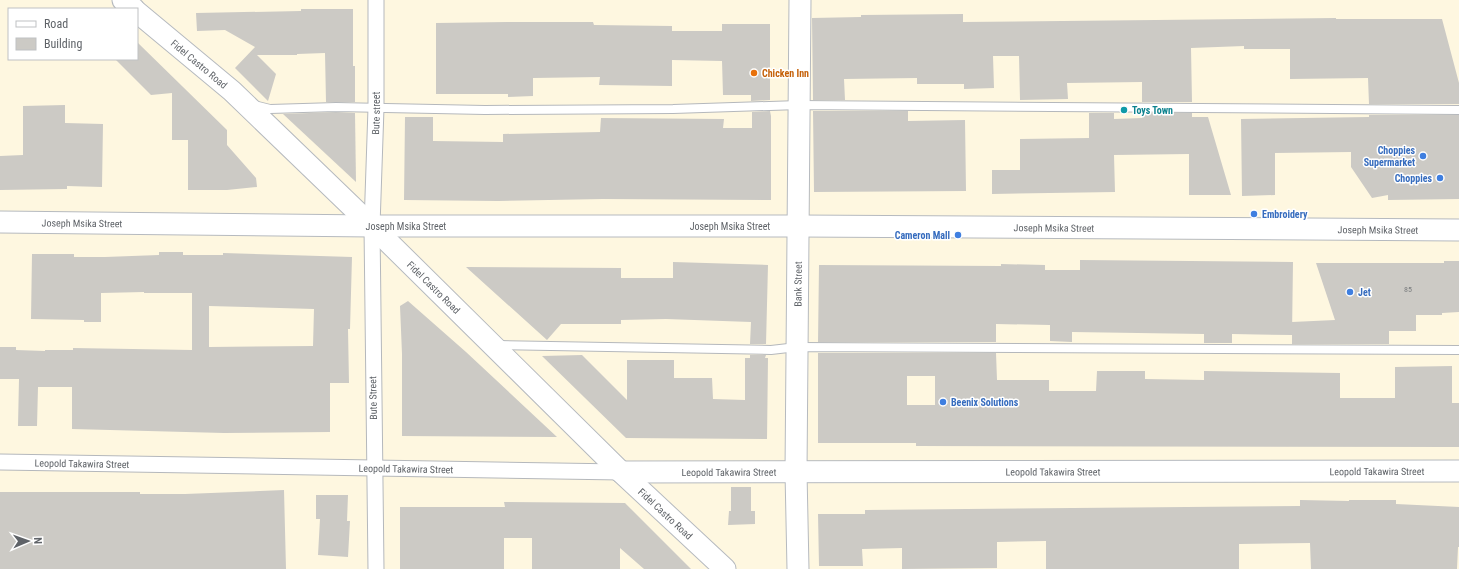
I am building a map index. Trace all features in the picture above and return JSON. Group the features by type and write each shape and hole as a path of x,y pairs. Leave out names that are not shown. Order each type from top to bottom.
{"street":[{"path":"123,0 133,8"},
{"name":"Bute street","path":"372,226 376,108 376,0"},
{"name":"Bank Street","path":"798,569 796,347 800,0"},
{"name":"Fidel Castro Road","path":"138,13 245,104 372,226 621,472 725,569"},
{"name":"Joseph Msika Street","path":"0,222 372,226 798,226 1459,230"},
{"name":"Bute Street","path":"372,226 376,569"},
{"name":"Leopold Takawira Street","path":"0,462 621,472 1459,471"}],"lane":[{"path":"245,104 270,109 658,109 799,105 1459,110"},
{"path":"492,345 771,350 796,347 1459,350"}],"shaded area":[{"path":"0,0 1459,0 1459,569 0,569"}],"building":[{"path":"301,9 353,9 353,66 355,66 355,102 326,102 325,53 257,55 276,74 268,101 235,68 255,47 225,30 197,31 196,13 301,11"},
{"path":"963,14 963,22 1336,18 1442,19 1459,83 1459,104 1369,104 1368,78 1290,79 1290,49 1244,49 1244,46 1191,48 1192,102 1142,102 1142,82 1067,83 1068,99 1020,100 1019,56 993,56 994,88 964,89 964,84 917,84 917,78 844,79 845,100 813,100 812,18 861,17 861,15"},
{"path":"593,22 594,25 672,26 672,31 722,31 722,24 770,24 770,100 751,101 751,95 723,95 722,61 672,60 672,86 599,85 600,77 533,78 533,96 508,97 508,94 436,94 436,23"},
{"path":"138,43 227,130 227,145 256,178 257,187 227,190 188,190 188,140 172,140 172,93 151,95 116,60 138,60"},
{"path":"65,105 65,123 103,124 102,187 67,186 67,189 0,190 0,156 23,155 23,106"},
{"path":"770,111 771,200 404,200 405,117 433,117 433,141 503,142 503,134 600,132 601,118 724,119 723,128 752,128 752,112"},
{"path":"813,111 908,111 908,121 965,120 966,191 814,192"},
{"path":"336,112 355,113 356,182 283,114"},
{"path":"1089,113 1114,113 1114,119 1142,118 1142,113 1192,113 1192,117 1208,117 1231,195 1189,195 1189,154 1114,155 1115,192 992,194 992,170 1020,170 1020,139 1089,138"},
{"path":"1369,115 1459,115 1459,199 1388,200 1388,195 1372,198 1351,167 1351,152 1275,153 1275,195 1242,196 1241,119 1369,117"},
{"path":"159,252 183,252 183,255 223,255 223,253 352,257 350,329 348,329 349,383 330,383 330,432 224,433 72,429 72,387 38,387 37,426 18,426 19,379 0,379 0,347 16,347 16,350 45,351 73,350 73,348 192,350 192,293 101,293 101,322 84,322 84,320 31,319 32,254 74,254 74,257 159,255","holes":["209,306 314,309 313,346 209,347"]},
{"path":"1080,260 1293,262 1292,335 1232,334 1232,343 1204,343 1204,334 1072,332 1072,342 1050,341 1050,325 996,324 996,342 818,342 819,265 1001,266 1001,264 1045,265 1045,270 1080,270"},
{"path":"1444,261 1459,261 1459,312 1442,313 1442,315 1416,315 1416,331 1389,331 1389,344 1292,344 1292,322 1335,320 1316,263 1444,263"},
{"path":"673,262 768,265 766,344 750,344 751,322 666,319 621,320 621,324 561,324 547,340 466,267 621,268 621,278 673,278"},
{"path":"408,301 466,352 557,437 402,436 402,354 400,306"},
{"path":"818,353 996,353 997,380 1049,380 1049,391 1096,391 1097,371 1145,371 1145,379 1204,380 1204,371 1340,373 1340,398 1395,398 1395,367 1452,366 1452,403 1459,403 1459,447 916,446 916,443 818,443","holes":["907,376 935,376 935,405 907,405"]},
{"path":"582,355 627,400 627,360 674,360 674,378 712,378 713,399 745,400 745,358 750,358 750,355 766,355 765,358 768,358 767,439 626,438 542,356"},
{"path":"731,487 751,487 751,511 755,511 755,524 728,525 729,511 731,511"},
{"path":"284,490 286,569 0,569 0,492 140,492 140,494 185,494"},
{"path":"316,495 348,495 347,521 350,521 348,557 318,555 320,519 316,519"},
{"path":"1300,500 1396,500 1396,504 1459,507 1459,547 1457,569 1311,569 1310,543 1239,544 1239,569 1046,569 1046,541 997,542 997,568 902,569 902,548 862,549 863,566 819,566 818,514 865,514 865,510 1300,506"},
{"path":"504,502 625,503 691,569 644,569 620,548 620,569 532,569 532,538 504,538 504,569 400,569 400,507 505,507"}],"place":[{"name":"Chicken Inn","path":"754,73"},
{"name":"Toys Town","path":"1124,110"},
{"name":"Choppies Supermarket","path":"1423,156"},
{"name":"Choppies","path":"1440,178"},
{"name":"Embroidery","path":"1254,214"},
{"name":"Cameron Mall","path":"958,235"},
{"name":"Jet","path":"1350,292"},
{"name":"Beenix Solutions","path":"943,402"}]}
